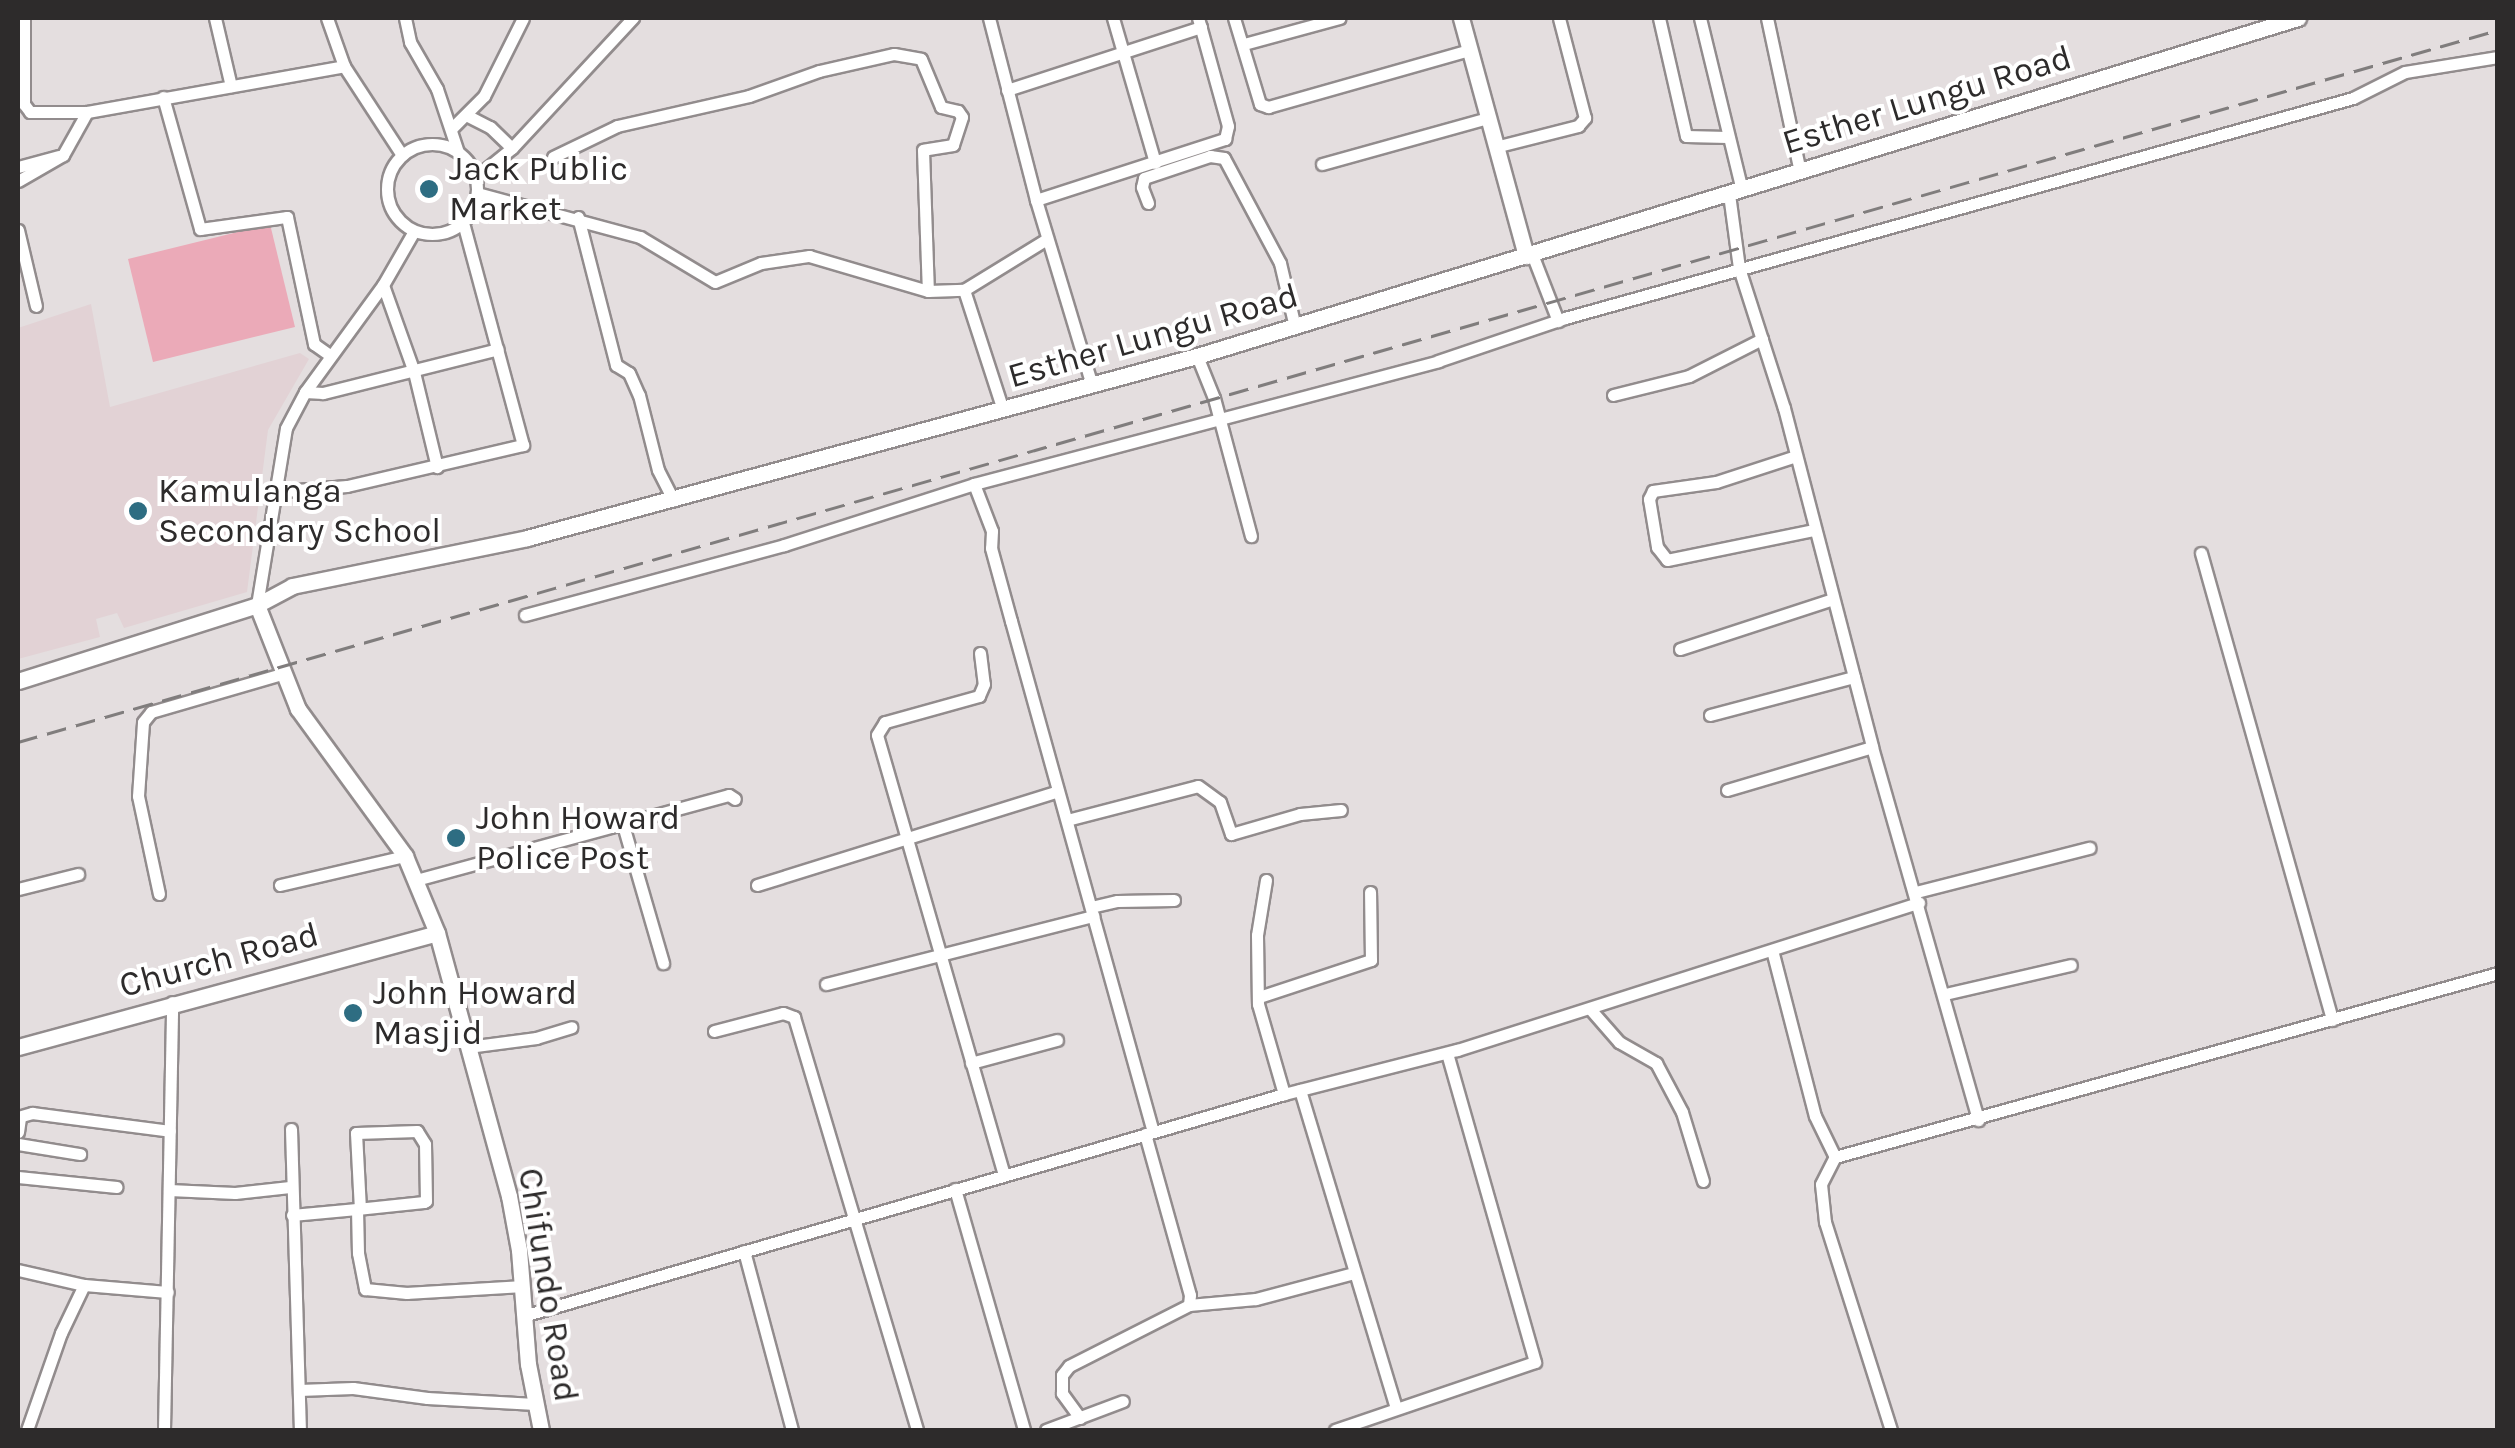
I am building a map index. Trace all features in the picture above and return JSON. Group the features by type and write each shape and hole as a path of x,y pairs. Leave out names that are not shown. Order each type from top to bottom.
{"street":[{"path":"24,18 24,104 39,115 87,112 344,66"},
{"path":"215,18 231,86"},
{"path":"327,18 344,66 402,155"},
{"path":"406,18 410,42 437,88 458,152 475,178 477,194 463,222 435,235 414,231 394,214 388,198 390,172 402,155 427,144 458,152"},
{"path":"452,128 484,96 523,18"},
{"path":"475,178 512,148 633,18"},
{"path":"989,18 1036,200 1092,385"},
{"path":"1113,18 1155,163"},
{"path":"1234,18 1260,104 1268,107 1470,50"},
{"path":"1244,44 1340,18"},
{"path":"1461,18 1529,255 1558,320"},
{"path":"1495,147 1578,126 1585,118 1559,18"},
{"path":"1658,18 1686,136 1727,136"},
{"path":"1700,18 1736,192 1740,268 1796,456 1872,747 1978,1120"},
{"path":"1767,18 1800,172"},
{"name":"Esther Lungu Road","path":"18,681 257,605 292,586 527,538 1197,356 2298,18"},
{"path":"1007,90 1124,53 1199,22 1228,134 1219,142 1036,200"},
{"path":"553,157 617,126 748,96 818,71 894,54 920,60 941,107 958,110 962,117 953,145 922,150 928,291"},
{"path":"525,615 784,545 974,484 1438,362 1558,320 2352,98 2405,72 2498,56"},
{"path":"163,98 200,229 286,218 314,344 330,355"},
{"path":"18,182 63,156 87,112"},
{"path":"468,116 490,128 512,148"},
{"path":"1322,164 1488,118"},
{"path":"18,168 63,156"},
{"path":"1148,203 1144,178 1210,156 1224,158 1280,263 1295,327"},
{"path":"477,194 526,210 578,217 640,237 715,282 761,264 809,256 928,291 964,290 1047,239"},
{"path":"578,217 616,364 629,372 640,395 658,470 673,500"},
{"path":"272,492 347,486 523,445 463,222"},
{"path":"18,230 22,269 36,306"},
{"path":"257,605 272,492 286,428 305,392 383,285 414,231"},
{"path":"383,285 414,372 437,467"},
{"path":"964,290 1003,410"},
{"path":"1613,395 1689,376 1762,340"},
{"path":"305,392 322,393 498,349"},
{"path":"1197,356 1220,419 1251,536"},
{"path":"1796,456 1716,482 1653,491 1649,499 1657,547 1668,560 1813,530"},
{"path":"974,484 992,531 992,548 1092,911 1189,1305"},
{"path":"2201,553 2332,1020"},
{"path":"1680,649 1833,599"},
{"name":"Chifundo Road","path":"257,605 298,708 404,856 436,934 509,1196 541,1430"},
{"path":"980,653 984,684 979,696 878,728 905,838 1004,1175"},
{"path":"160,894 138,796 143,722 151,712 282,674"},
{"path":"1710,715 1854,677"},
{"path":"1728,790 1872,747"},
{"path":"1066,820 1198,786 1220,802 1231,834 1300,814 1341,810"},
{"path":"757,885 1058,791"},
{"path":"416,880 730,795 734,800"},
{"path":"624,825 663,963"},
{"path":"523,1316 1284,1094 1446,1053 1591,1010 1917,897 2090,848"},
{"path":"280,885 404,856"},
{"path":"18,890 78,874"},
{"path":"1266,880 1257,936 1259,996 1262,1026 1284,1094"},
{"path":"1259,996 1371,960 1370,892"},
{"path":"826,984 1092,911 1117,900 1174,900"},
{"name":"Church Road","path":"18,1047 172,1002 436,934"},
{"path":"1772,950 1815,1116 1835,1157"},
{"path":"1945,994 2072,964"},
{"path":"1891,1430 1825,1222 1821,1184 1835,1157 2498,973"},
{"path":"164,1430 172,1002"},
{"path":"1591,1010 1619,1042 1656,1063 1682,1112 1702,1181"},
{"path":"714,1031 783,1012 794,1017 916,1430"},
{"path":"468,1047 536,1038 571,1027"},
{"path":"971,1063 1057,1040"},
{"path":"1335,1430 1536,1362 1446,1053"},
{"path":"1300,1090 1396,1408"},
{"path":"18,1132 19,1117 32,1113 170,1130"},
{"path":"292,1130 290,1187 300,1430"},
{"path":"292,1215 358,1209 426,1201 425,1144 417,1131 356,1133 358,1209 358,1253 365,1289 407,1293 522,1286"},
{"path":"18,1144 80,1154"},
{"path":"18,1177 116,1188"},
{"path":"169,1190 235,1194 290,1187"},
{"path":"955,1189 1024,1430"},
{"path":"744,1250 792,1430"},
{"path":"18,1270 84,1285 168,1292"},
{"path":"1080,1418 1062,1394 1062,1375 1069,1366 1189,1305 1256,1299 1354,1272"},
{"path":"27,1430 61,1333 84,1285"},
{"path":"299,1390 353,1388 427,1398 536,1404"},
{"path":"1046,1430 1123,1401"}],"shaded area":[{"path":"270,224 295,327 153,362 128,259"},
{"name":"Kamulanga Secondary School","path":"91,304 110,407 300,353 309,359 268,430 247,592 124,628 117,613 96,619 100,637 18,659 18,328"}],"railway":[{"path":"18,742 2498,30"}],"place":[{"name":"Jack Public Market","path":"429,189"},
{"name":"Kamulanga Secondary School","path":"138,511"},
{"name":"John Howard Police Post","path":"456,838"},
{"name":"John Howard Masjid","path":"353,1013"}]}
